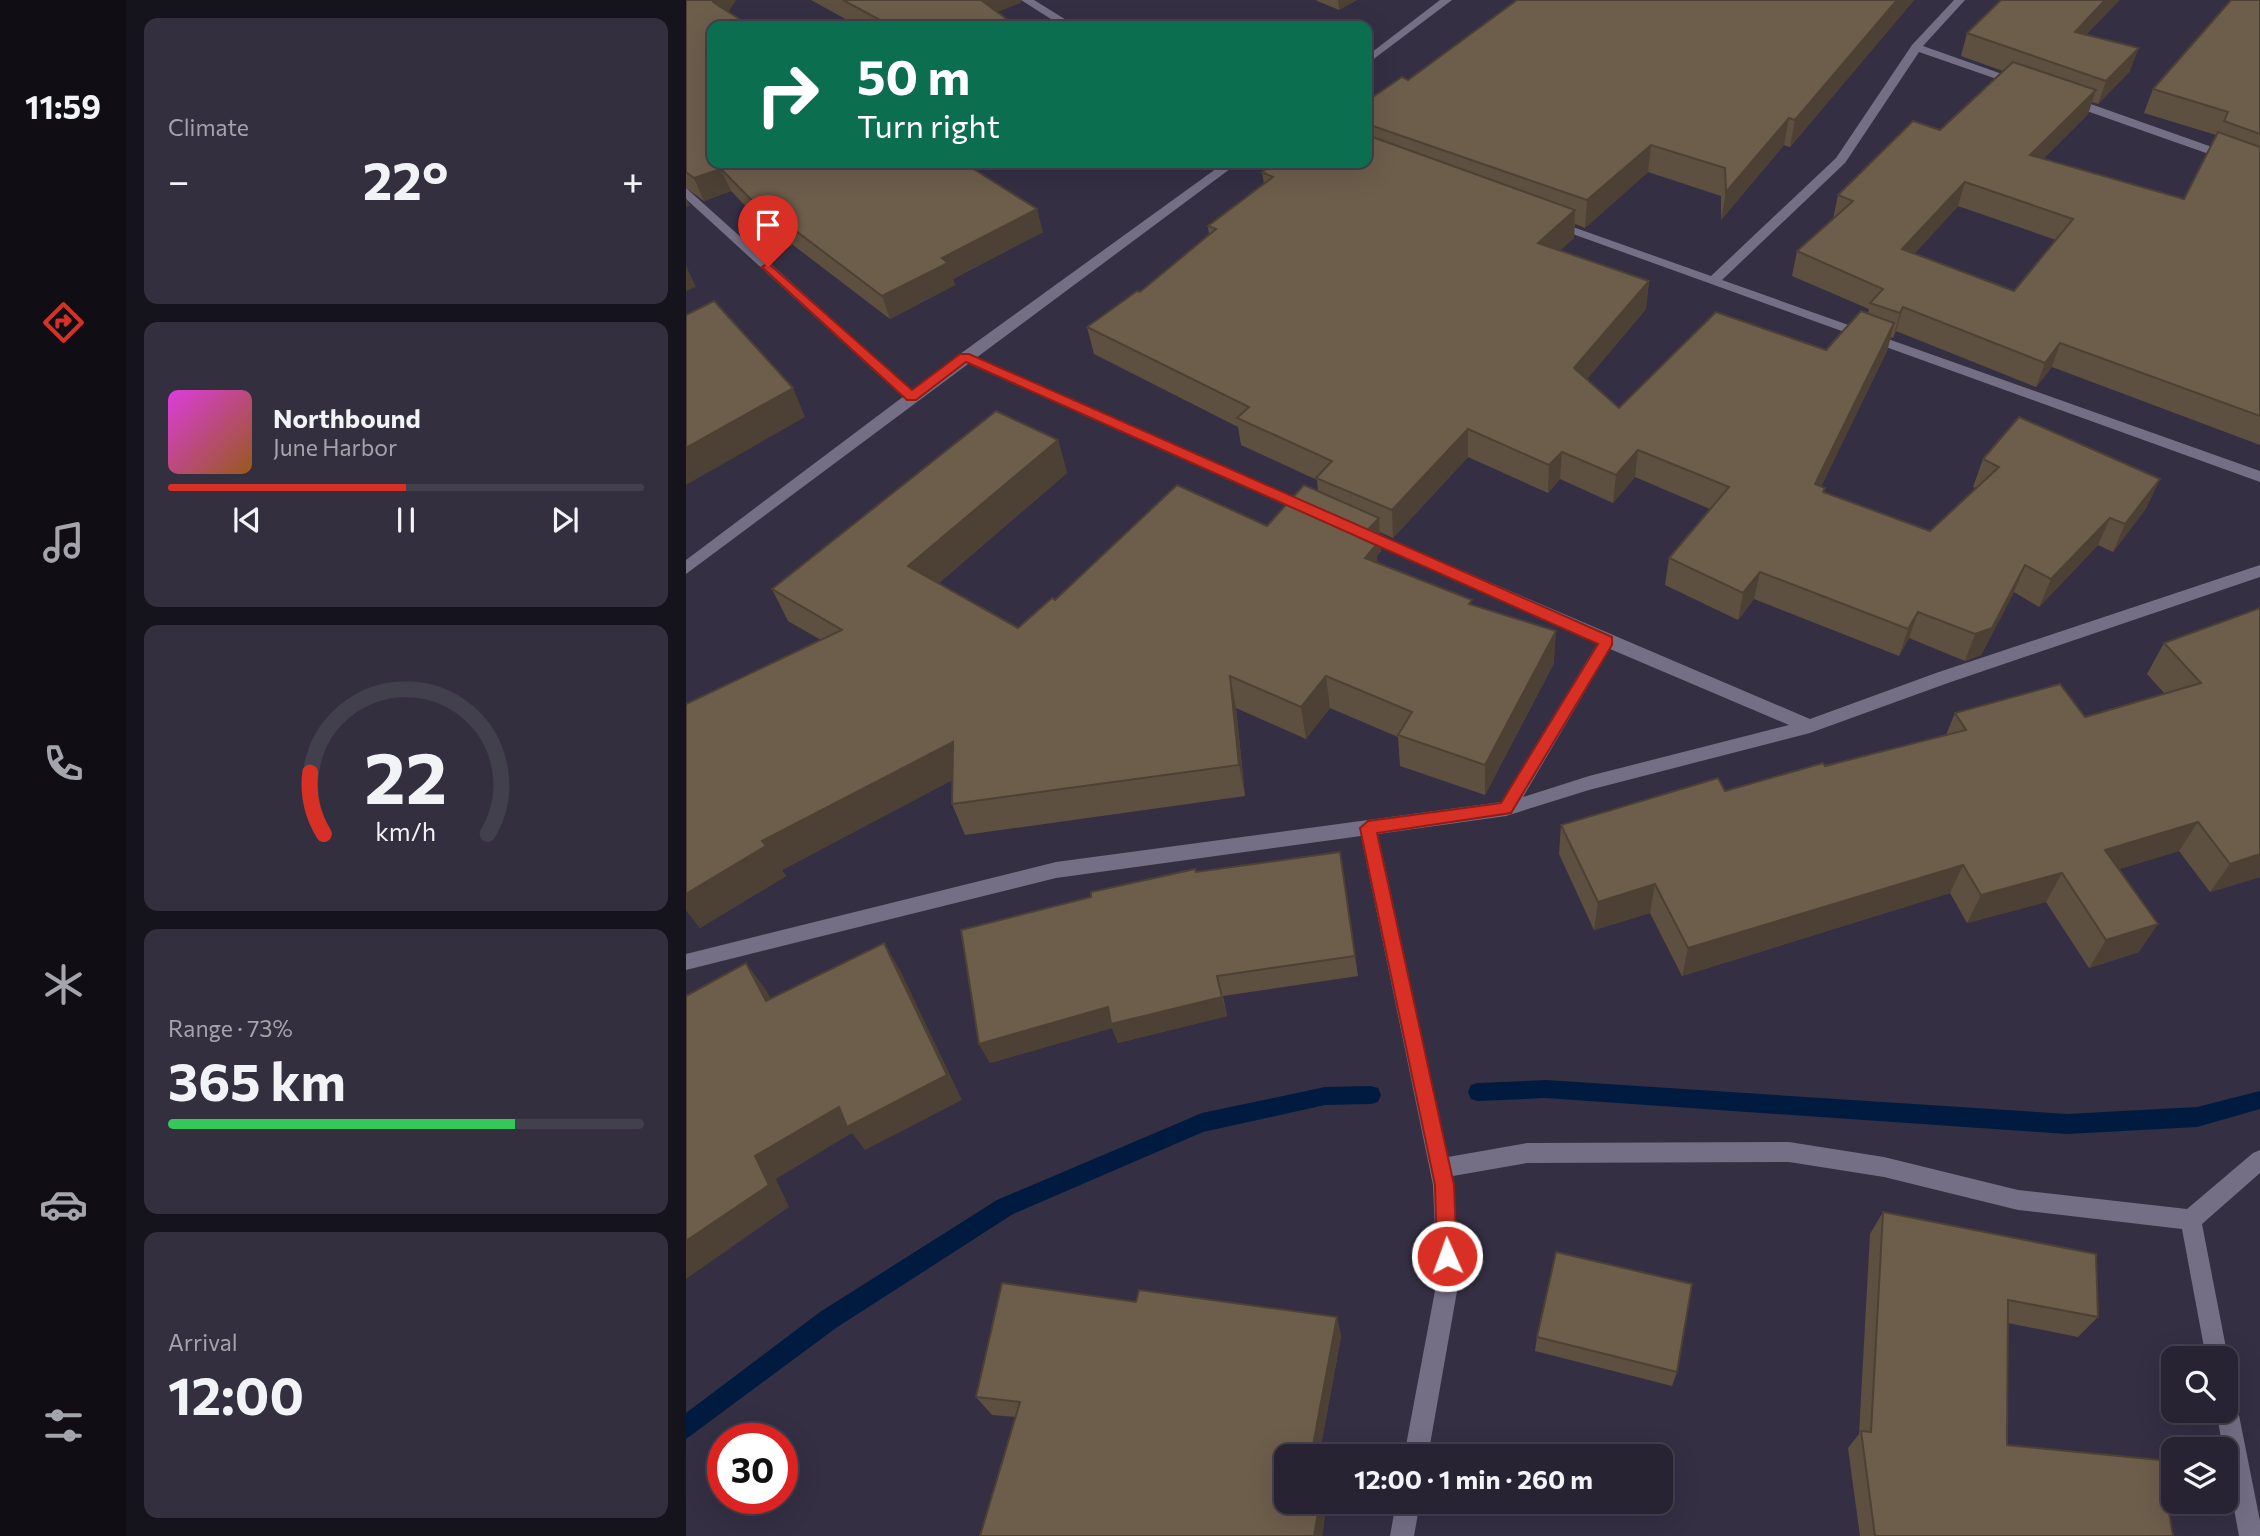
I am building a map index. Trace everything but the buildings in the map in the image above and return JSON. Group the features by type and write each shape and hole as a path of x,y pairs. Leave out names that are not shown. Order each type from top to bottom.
{"street":[{"path":"1026,0 1062,21"},
{"path":"1372,57 1447,0"},
{"path":"1713,282 1840,160 1916,47 1960,0"},
{"path":"1916,47 2031,87"},
{"path":"2056,96 2260,168"},
{"path":"686,568 911,397 1225,168"},
{"path":"686,192 911,397"},
{"path":"1536,218 2260,477"},
{"path":"965,357 1607,641 1810,726"},
{"path":"686,962 1056,870 1506,808 1590,783 1810,726 1942,678 2260,571"},
{"path":"1506,808 1607,641"},
{"path":"1368,828 1444,1185 1448,1280 1418,1444"},
{"path":"1440,1168 1527,1153 1789,1152 1884,1167 2018,1200 2191,1220 2260,1160"},
{"path":"2191,1220 2215,1346"},
{"path":"2229,1423 2251,1536"},
{"path":"1402,1536 1406,1514"}],"waterway":[{"path":"1478,1092 1546,1089 2067,1124 2197,1117 2260,1100"},
{"path":"686,1427 828,1320 1005,1207 1202,1123 1325,1096 1371,1095"}],"route":[{"path":"768,267 911,397 965,357 1607,641 1506,808 1368,828 1444,1185 1447,1256"}]}
